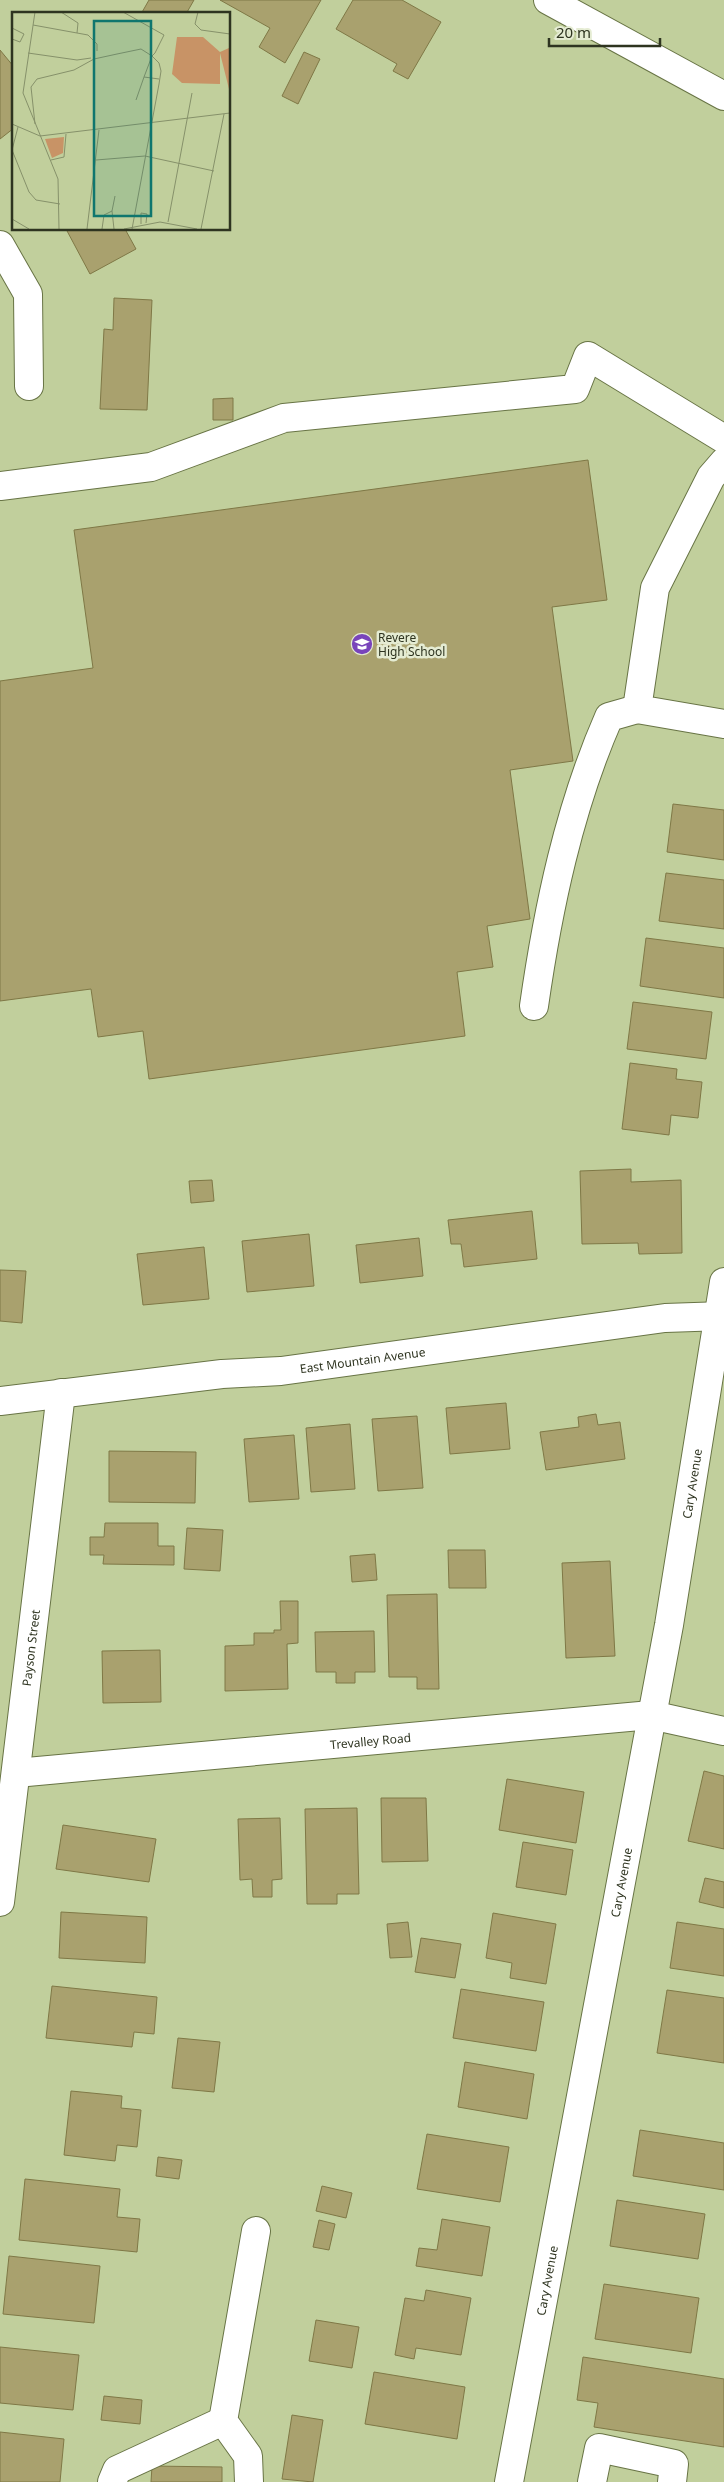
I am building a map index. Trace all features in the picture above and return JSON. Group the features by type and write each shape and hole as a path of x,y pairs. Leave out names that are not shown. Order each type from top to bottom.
{"street":[{"path":"548,0 724,96"},
{"path":"0,245 28,294 29,386"},
{"path":"0,486 151,467 284,418 575,389 588,356 724,439"},
{"path":"637,709 655,588 711,477 724,462"},
{"path":"534,1006 544,935 570,828 594,750 609,717 637,709 724,724"},
{"name":"Cary Avenue","path":"509,2482 670,1615 721,1316 724,1282"},
{"name":"East Mountain Avenue","path":"0,1401 222,1374 281,1371 665,1318 721,1316"},
{"name":"Payson Street","path":"0,1902 61,1393"},
{"name":"Trevalley Road","path":"16,1772 651,1715 724,1731"},
{"path":"249,2482 248,2456 223,2421 256,2230"},
{"path":"112,2482 117,2470 223,2421"},
{"path":"592,2482 599,2448 674,2464 672,2482"}],"building":[{"path":"149,0 194,0 187,12 142,12"},
{"path":"220,0 321,0 285,63 259,47 270,28"},
{"path":"353,0 402,0 441,22 408,79 393,71 397,64 336,29"},
{"path":"0,50 12,65 12,130 0,139"},
{"path":"304,52 320,59 298,104 282,96"},
{"path":"67,230 126,230 136,249 90,274"},
{"path":"114,298 152,300 147,410 100,409 104,329 113,330"},
{"path":"233,398 233,420 213,420 213,399"},
{"path":"588,460 607,600 552,607 573,761 510,770 530,919 487,926 493,967 457,972 465,1036 149,1079 143,1031 98,1037 91,989 0,1001 0,681 93,668 74,530"},
{"path":"673,804 724,810 724,860 667,852"},
{"path":"666,873 724,880 724,929 659,921"},
{"path":"646,938 724,948 724,998 640,986"},
{"path":"633,1002 712,1012 706,1059 627,1049"},
{"path":"630,1063 677,1069 676,1079 702,1082 698,1118 671,1115 669,1135 622,1129"},
{"path":"631,1169 631,1182 681,1180 682,1253 639,1254 638,1243 582,1244 580,1171"},
{"path":"212,1180 214,1201 191,1203 189,1181"},
{"path":"532,1211 537,1259 464,1267 461,1244 451,1244 448,1220"},
{"path":"309,1234 314,1286 247,1292 242,1241"},
{"path":"419,1238 423,1276 360,1283 356,1245"},
{"path":"204,1247 209,1299 143,1305 137,1254"},
{"path":"0,1270 26,1271 22,1323 0,1321"},
{"path":"506,1403 510,1449 450,1454 446,1408"},
{"path":"596,1414 598,1425 620,1422 625,1459 546,1470 540,1432 579,1427 578,1417"},
{"path":"417,1416 423,1488 378,1491 372,1419"},
{"path":"350,1424 355,1489 311,1492 306,1428"},
{"path":"294,1435 299,1499 249,1502 244,1439"},
{"path":"109,1451 196,1452 195,1503 109,1502"},
{"path":"105,1523 158,1523 158,1546 174,1546 174,1565 103,1564 104,1555 90,1555 90,1537 104,1537"},
{"path":"187,1528 223,1530 220,1571 184,1569"},
{"path":"448,1550 485,1550 486,1588 449,1588"},
{"path":"375,1554 377,1580 352,1582 350,1556"},
{"path":"610,1561 615,1656 566,1658 562,1563"},
{"path":"437,1594 439,1689 417,1689 417,1677 389,1677 387,1595"},
{"path":"280,1601 298,1601 298,1643 287,1644 288,1689 225,1691 225,1646 254,1645 254,1633 274,1633 274,1630 281,1630"},
{"path":"374,1631 375,1672 355,1672 355,1683 336,1683 336,1672 316,1672 315,1632"},
{"path":"160,1650 161,1702 103,1703 102,1651"},
{"path":"704,1771 724,1776 724,1849 688,1841"},
{"path":"507,1779 584,1792 576,1843 499,1830"},
{"path":"381,1798 426,1798 428,1861 382,1862"},
{"path":"357,1808 359,1894 337,1894 337,1904 307,1904 305,1809"},
{"path":"280,1818 282,1879 272,1880 272,1897 253,1897 252,1879 240,1880 238,1819"},
{"path":"63,1825 156,1839 149,1882 56,1869"},
{"path":"523,1842 573,1850 566,1895 516,1887"},
{"path":"705,1878 724,1882 724,1908 699,1902"},
{"path":"61,1912 147,1917 145,1963 59,1958"},
{"path":"493,1913 556,1924 546,1984 510,1978 512,1963 486,1958"},
{"path":"408,1922 412,1957 390,1958 387,1924"},
{"path":"677,1922 724,1929 724,1976 670,1968"},
{"path":"421,1938 461,1944 455,1978 415,1972"},
{"path":"52,1986 157,1997 154,2034 134,2032 132,2047 46,2038"},
{"path":"461,1989 544,2002 536,2051 453,2038"},
{"path":"667,1990 724,1998 724,2063 657,2053"},
{"path":"178,2038 220,2042 214,2092 172,2088"},
{"path":"465,2062 534,2074 527,2119 458,2107"},
{"path":"71,2091 122,2096 121,2108 141,2110 137,2147 117,2145 115,2161 64,2155"},
{"path":"640,2130 724,2143 724,2190 633,2176"},
{"path":"427,2134 509,2147 500,2202 417,2189"},
{"path":"158,2157 182,2160 179,2179 156,2176"},
{"path":"25,2179 120,2189 117,2217 140,2219 137,2252 19,2240"},
{"path":"322,2186 352,2193 346,2218 316,2211"},
{"path":"617,2200 705,2214 698,2259 610,2246"},
{"path":"442,2219 490,2227 482,2276 416,2266 419,2248 437,2250"},
{"path":"319,2220 335,2224 329,2250 313,2247"},
{"path":"9,2256 100,2266 94,2323 3,2314"},
{"path":"604,2284 699,2298 691,2353 595,2339"},
{"path":"426,2290 471,2298 461,2355 416,2348 414,2359 395,2355 405,2298 424,2301"},
{"path":"316,2320 359,2327 352,2368 309,2361"},
{"path":"0,2347 79,2355 73,2410 0,2403"},
{"path":"583,2357 724,2379 724,2447 594,2427 598,2403 577,2400"},
{"path":"374,2372 465,2387 457,2439 365,2424"},
{"path":"104,2396 142,2400 140,2424 101,2420"},
{"path":"292,2415 323,2420 313,2482 282,2479"},
{"path":"0,2432 64,2439 60,2482 0,2482"},
{"path":"152,2466 222,2467 222,2482 151,2482"}],"place":[{"name":"Revere High School","path":"362,644"}]}
